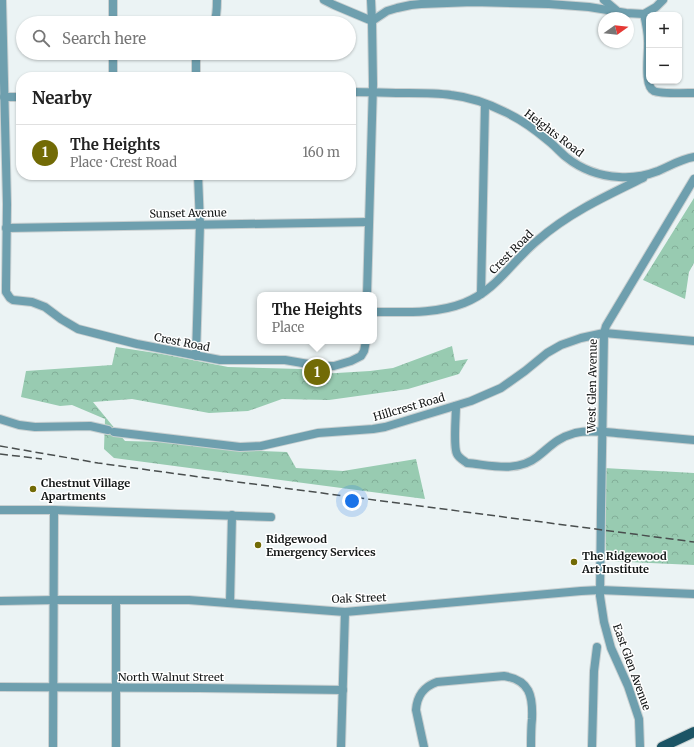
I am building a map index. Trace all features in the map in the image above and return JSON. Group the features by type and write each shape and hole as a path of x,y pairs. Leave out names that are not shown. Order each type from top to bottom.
{"main road":[{"path":"662,747 694,732"}],"street":[{"path":"2,0 4,97 2,110 6,228 3,287"},
{"path":"113,0 113,16"},
{"path":"216,16 217,0"},
{"path":"324,0 372,21"},
{"path":"367,292 373,92 371,0"},
{"path":"604,0 621,12"},
{"path":"634,14 644,14 656,7 663,0"},
{"path":"372,21 387,11 411,4 461,1 570,5 621,12"},
{"path":"644,14 648,42 648,85 651,89 657,92 694,93"},
{"path":"113,60 113,72"},
{"path":"196,60 196,72"},
{"name":"Heights Road","path":"356,92 452,95 485,104 505,112 526,124 576,164 608,176 642,176 694,157"},
{"path":"4,97 16,97"},
{"path":"481,294 485,104"},
{"name":"Crest Road","path":"377,312 435,311 460,304 481,294 495,283 538,240 559,223 591,203 652,173"},
{"name":"West Glen Avenue","path":"601,522 604,333 606,326 694,179"},
{"path":"196,356 200,224 198,180"},
{"name":"Sunset Avenue","path":"6,228 369,222"},
{"name":"Crest Road","path":"3,287 13,300 32,302 45,307 62,320 78,329 137,344 196,356 224,360 285,360 320,366 334,366 351,361 361,356 365,344"},
{"name":"Hillcrest Road","path":"0,419 19,425 35,427 90,426 111,431 240,448 250,447 272,444 318,433 385,427 456,406 501,388 525,371 547,352 581,338 604,333 694,341"},
{"path":"456,406 455,448 458,456 467,462 506,468 530,462 559,439 577,433 602,432 694,440"},
{"path":"0,510 54,510 271,517"},
{"path":"53,747 54,510"},
{"path":"230,603 232,515"},
{"name":"East Glen Avenue","path":"601,522 600,596 604,622 611,648 628,686 639,719 640,747"},
{"name":"Oak Street","path":"0,601 189,600 345,612 600,590 694,594"},
{"path":"116,600 116,747"},
{"path":"341,747 345,612"},
{"path":"592,747 594,671 597,647"},
{"path":"424,747 416,704 425,688 436,682 504,676 517,679 527,688 530,694 532,701 531,747"},
{"name":"North Walnut Street","path":"0,687 343,690"}],"green space":[{"path":"694,198 694,263 689,272 685,299 643,280"},
{"path":"452,346 455,361 468,359 459,374 408,389 329,400 282,399 248,411 209,413 132,399 93,402 125,441 161,442 235,450 287,452 296,468 343,471 416,459 425,499 114,458 104,449 105,419 72,405 60,406 21,397 26,371 112,365 116,347 228,367 301,369 320,374 393,368"},
{"path":"604,468 694,473 694,565 606,561"}],"railway":[{"path":"0,446 98,463 694,542"},
{"path":"0,454 42,459"}],"place":[{"name":"The Heights","path":"317,372"},
{"name":"Chestnut Village Apartments","path":"33,489"},
{"name":"Ridgewood Emergency Services","path":"258,545"},
{"name":"The Ridgewood Art Institute","path":"574,562"}]}
